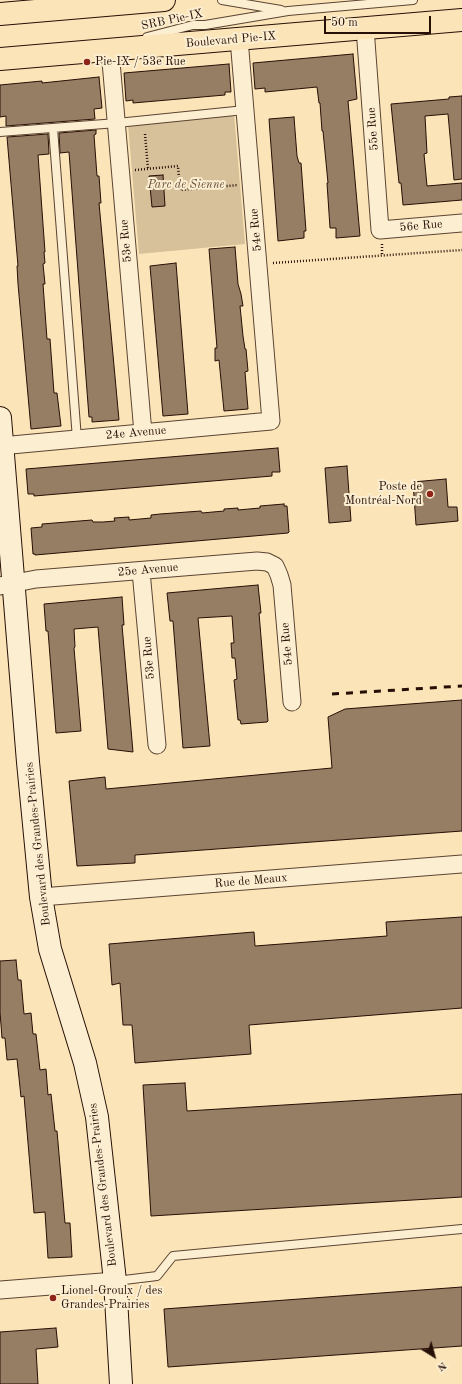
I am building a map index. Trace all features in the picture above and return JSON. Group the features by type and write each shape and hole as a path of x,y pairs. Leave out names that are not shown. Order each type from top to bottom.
{"main road":[{"path":"0,14 66,4 164,0"},
{"name":"Boulevard Pie-IX","path":"0,59 462,20"},
{"name":"Boulevard des Grandes-Prairies","path":"0,418 7,585 28,762 41,897 50,949 85,1063 97,1117 115,1282 121,1384"}],"street":[{"name":"55e Rue","path":"365,28 380,230"},
{"name":"54e Rue","path":"239,39 272,421"},
{"name":"53e Rue","path":"110,50 143,433"},
{"name":"56e Rue","path":"380,230 462,223"},
{"name":"24e Avenue","path":"1,446 272,421"},
{"name":"25e Avenue","path":"7,585 36,579 256,561 267,562 275,566 282,585"},
{"name":"53e Rue","path":"141,571 157,745"},
{"name":"54e Rue","path":"282,585 292,702"},
{"name":"Rue de Meaux","path":"41,897 462,864"},
{"path":"0,1290 115,1282"}],"lane":[{"name":"SRB Pie-IX","path":"222,0 288,11"},
{"name":"SRB Pie-IX","path":"86,52 193,25 205,25 288,11 413,0"},
{"path":"0,132 117,123 245,110"},
{"path":"53,128 77,439"},
{"path":"115,1282 157,1276 173,1256 462,1229"}],"path":[{"path":"145,134 148,169"},
{"path":"120,171 178,166 180,190 252,184"},
{"path":"258,264 462,250"}],"green space":[{"name":"Parc de Sienne","path":"234,114 245,244 139,254 128,125"}],"building":[{"path":"353,54 357,99 348,101 360,236 336,238 336,228 330,228 328,183 317,87 265,92 265,88 255,89 253,63"},
{"path":"229,64 231,92 225,92 225,95 133,103 133,100 126,101 124,73"},
{"path":"99,77 102,108 94,109 95,119 6,126 6,116 0,117 0,85 42,81 42,83"},
{"path":"462,96 462,179 454,180 448,114 425,116 427,153 424,154 427,186 462,183 462,200 403,205 401,183 399,183 391,104 449,99 449,97"},
{"path":"294,117 297,156 299,163 301,163 306,231 304,231 304,238 278,241 269,119"},
{"path":"96,130 96,134 94,135 97,176 99,176 101,203 99,203 119,420 92,422 92,417 89,417 69,152 60,153 59,133"},
{"path":"48,134 49,154 38,155 45,252 45,263 43,264 45,284 43,284 47,339 50,339 54,393 57,393 61,426 31,429 7,137"},
{"path":"163,175 165,206 152,207 149,176"},
{"path":"235,247 238,284 243,306 240,306 248,371 245,372 248,409 224,411 219,360 215,361 215,348 217,348 209,249"},
{"path":"176,263 188,414 163,416 150,266"},
{"path":"278,448 280,472 272,472 272,476 34,496 34,494 28,494 26,469"},
{"path":"347,466 351,521 329,523 325,468"},
{"name":"Poste de Montréal-Nord","path":"446,479 448,507 457,507 458,521 416,525 413,482"},
{"path":"284,504 284,506 287,506 288,533 33,554 31,528 42,527 42,524 92,520 93,522 103,522 115,521 114,518 129,517 129,520 151,518 151,515 160,514 201,511 202,513 224,511 224,509 238,508 238,510"},
{"path":"258,585 268,721 241,724 240,720 238,720 234,680 237,679 235,658 232,658 231,643 234,643 232,616 198,618 210,746 183,748 173,621 170,621 167,593"},
{"path":"122,597 124,625 122,625 133,752 108,749 98,627 74,629 74,648 81,731 56,733 48,631 46,631 44,604"},
{"path":"462,700 462,831 135,855 135,863 77,866 69,781 105,777 106,789 332,768 328,717 345,709"},
{"path":"462,917 462,1008 249,1025 251,1054 135,1063 132,1025 123,1025 120,983 112,985 109,944 254,932 255,946 387,936 386,922"},
{"path":"16,960 18,980 21,980 24,1014 31,1013 33,1034 36,1034 40,1070 46,1069 48,1095 51,1094 55,1131 57,1131 65,1223 70,1223 72,1257 48,1258 45,1212 34,1213 24,1096 21,1097 17,1059 7,1060 5,1038 2,1038 0,1012 0,961"},
{"path":"185,1083 187,1111 462,1094 462,1197 151,1216 143,1085"},
{"path":"462,1287 462,1346 168,1367 164,1309"},
{"path":"56,1328 58,1347 36,1349 38,1384 0,1384 0,1332"}],"railway":[{"path":"332,694 462,686"}],"place":[{"name":"Pie-IX / 53e Rue","path":"87,62"},
{"name":"Poste de Montréal-Nord","path":"430,494"},
{"name":"Lionel-Groulx / des Grandes-Prairies","path":"53,1298"}]}
